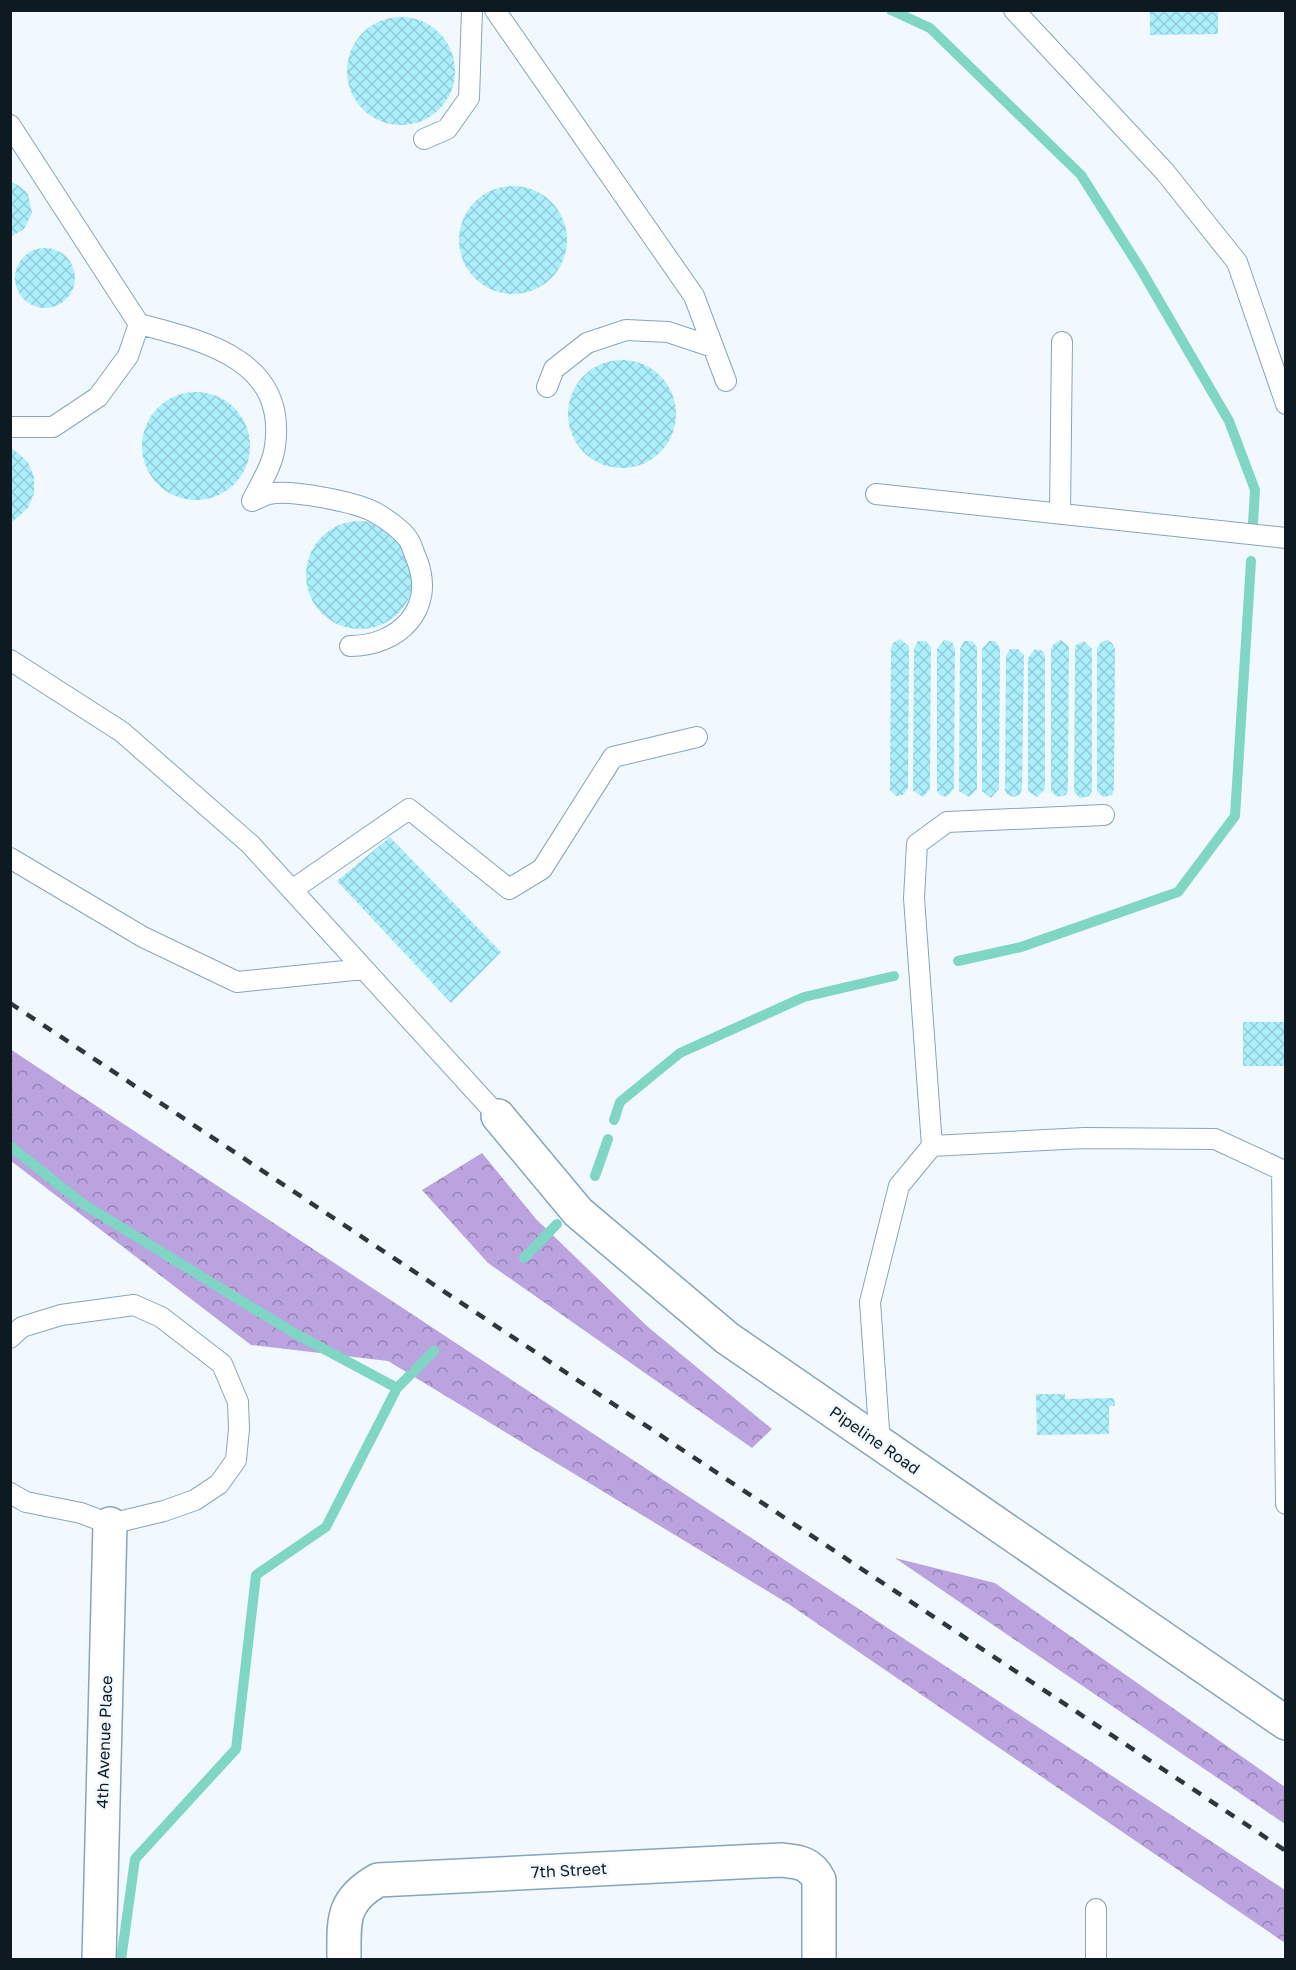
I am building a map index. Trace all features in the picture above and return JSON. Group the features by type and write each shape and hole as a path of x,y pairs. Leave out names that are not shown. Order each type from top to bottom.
{"street":[{"name":"Pipeline Road","path":"498,1116 578,1212 727,1338 1286,1724"},
{"name":"4th Avenue Place","path":"99,1959 110,1524"},
{"name":"7th Street","path":"344,1953 344,1923 349,1905 359,1890 378,1880 780,1860 804,1863 814,1870 819,1880 819,1959"}],"lane":[{"path":"424,139 447,129 470,98 472,10"},
{"path":"495,10 694,296 726,381"},
{"path":"1014,10 1164,172 1238,262 1286,404"},
{"path":"10,125 139,324 185,336 226,353 253,370 270,393 275,447 252,501 269,493 300,493 335,501 376,512 408,539 421,572 421,599 408,625 391,638 365,646 350,646"},
{"path":"10,427 53,426 98,397 128,356 139,324"},
{"path":"547,387 554,369 587,343 626,330 668,332 713,347"},
{"path":"1060,514 1062,342"},
{"path":"876,494 1286,538"},
{"path":"10,660 122,732 250,844 498,1116"},
{"path":"292,890 409,809 509,889 542,869 613,757 697,737"},
{"path":"880,1444 870,1302 899,1186 932,1146 914,898 917,844 947,822 1104,814"},
{"path":"10,858 143,937 237,982 364,969"},
{"path":"932,1146 1084,1137 1215,1139 1284,1164 1286,1504"},
{"path":"10,1338 22,1327 61,1315 134,1305 161,1317 222,1364 238,1402 239,1430 236,1461 219,1484 195,1500 164,1511 110,1524 81,1513 26,1502 10,1492"},
{"path":"1096,1910 1096,1959"}],"green space":[{"path":"10,1049 1285,1890 1285,1943 787,1603 388,1361 251,1345 11,1161"},
{"path":"482,1153 536,1219 648,1327 772,1429 752,1448 488,1263 422,1190"},
{"path":"895,1558 995,1583 1285,1787 1285,1824"}],"building":[{"path":"1150,10 1218,10 1218,34 1150,35"},
{"path":"401,17 422,21 439,33 451,50 455,71 451,92 439,109 422,121 401,125 380,121 363,109 351,92 347,71 351,50 363,33 380,21"},
{"path":"10,181 28,194 32,213 24,229 10,237"},
{"path":"513,186 534,190 551,202 563,219 567,240 563,261 551,278 534,290 513,294 492,290 475,278 463,261 459,240 463,219 475,202 492,190"},
{"path":"45,248 66,257 75,278 66,299 45,308 24,299 15,278 24,257"},
{"path":"622,360 643,364 660,376 672,393 676,414 672,435 660,452 643,464 622,468 601,464 584,452 572,435 568,414 572,393 584,376 601,364"},
{"path":"196,392 217,396 234,408 246,425 250,446 246,467 234,484 217,496 196,500 175,496 158,484 146,467 142,446 146,425 158,408 175,396"},
{"path":"10,446 28,462 34,477 34,493 28,508 10,524"},
{"path":"360,521 381,525 398,537 410,554 414,575 410,596 398,613 381,625 360,629 339,625 322,613 310,596 306,575 310,554 322,537 339,525"},
{"path":"900,639 909,646 908,788 903,795 896,796 890,790 891,648 893,643"},
{"path":"944,640 952,642 955,649 954,789 946,797 937,791 937,649"},
{"path":"1061,640 1069,647 1068,789 1066,795 1057,797 1051,791 1051,649"},
{"path":"1107,640 1115,649 1114,789 1112,795 1103,797 1097,791 1097,649 1101,642"},
{"path":"918,641 926,641 931,647 930,789 923,797 913,791 914,649"},
{"path":"964,641 972,641 977,647 977,789 969,797 959,791 960,649"},
{"path":"989,641 995,641 1000,648 999,789 991,798 982,791 982,649"},
{"path":"1084,641 1092,649 1092,791 1089,796 1080,798 1074,792 1075,650 1076,645"},
{"path":"1010,649 1018,649 1024,655 1022,789 1020,794 1014,797 1005,791 1006,656"},
{"path":"1035,649 1043,651 1045,656 1045,789 1037,797 1028,791 1028,658"},
{"path":"390,837 501,952 451,1003 337,881"},
{"path":"1243,1022 1286,1022 1286,1066 1243,1066"},
{"path":"1036,1394 1065,1394 1065,1399 1114,1398 1115,1406 1109,1406 1109,1434 1037,1435"}],"waterway":[{"path":"891,10 930,28 1081,175 1140,268 1229,421 1255,490 1253,523"},
{"path":"958,961 1021,947 1178,892 1235,816 1251,561"},
{"path":"614,1120 620,1102 680,1053 804,997 894,976"},
{"path":"595,1176 608,1139"},
{"path":"10,1146 83,1204 294,1333 397,1388"},
{"path":"524,1258 557,1224"},
{"path":"121,1960 135,1859 236,1749 256,1575 326,1527 397,1388 434,1351"}],"railway":[{"path":"10,1003 1286,1851"}]}
